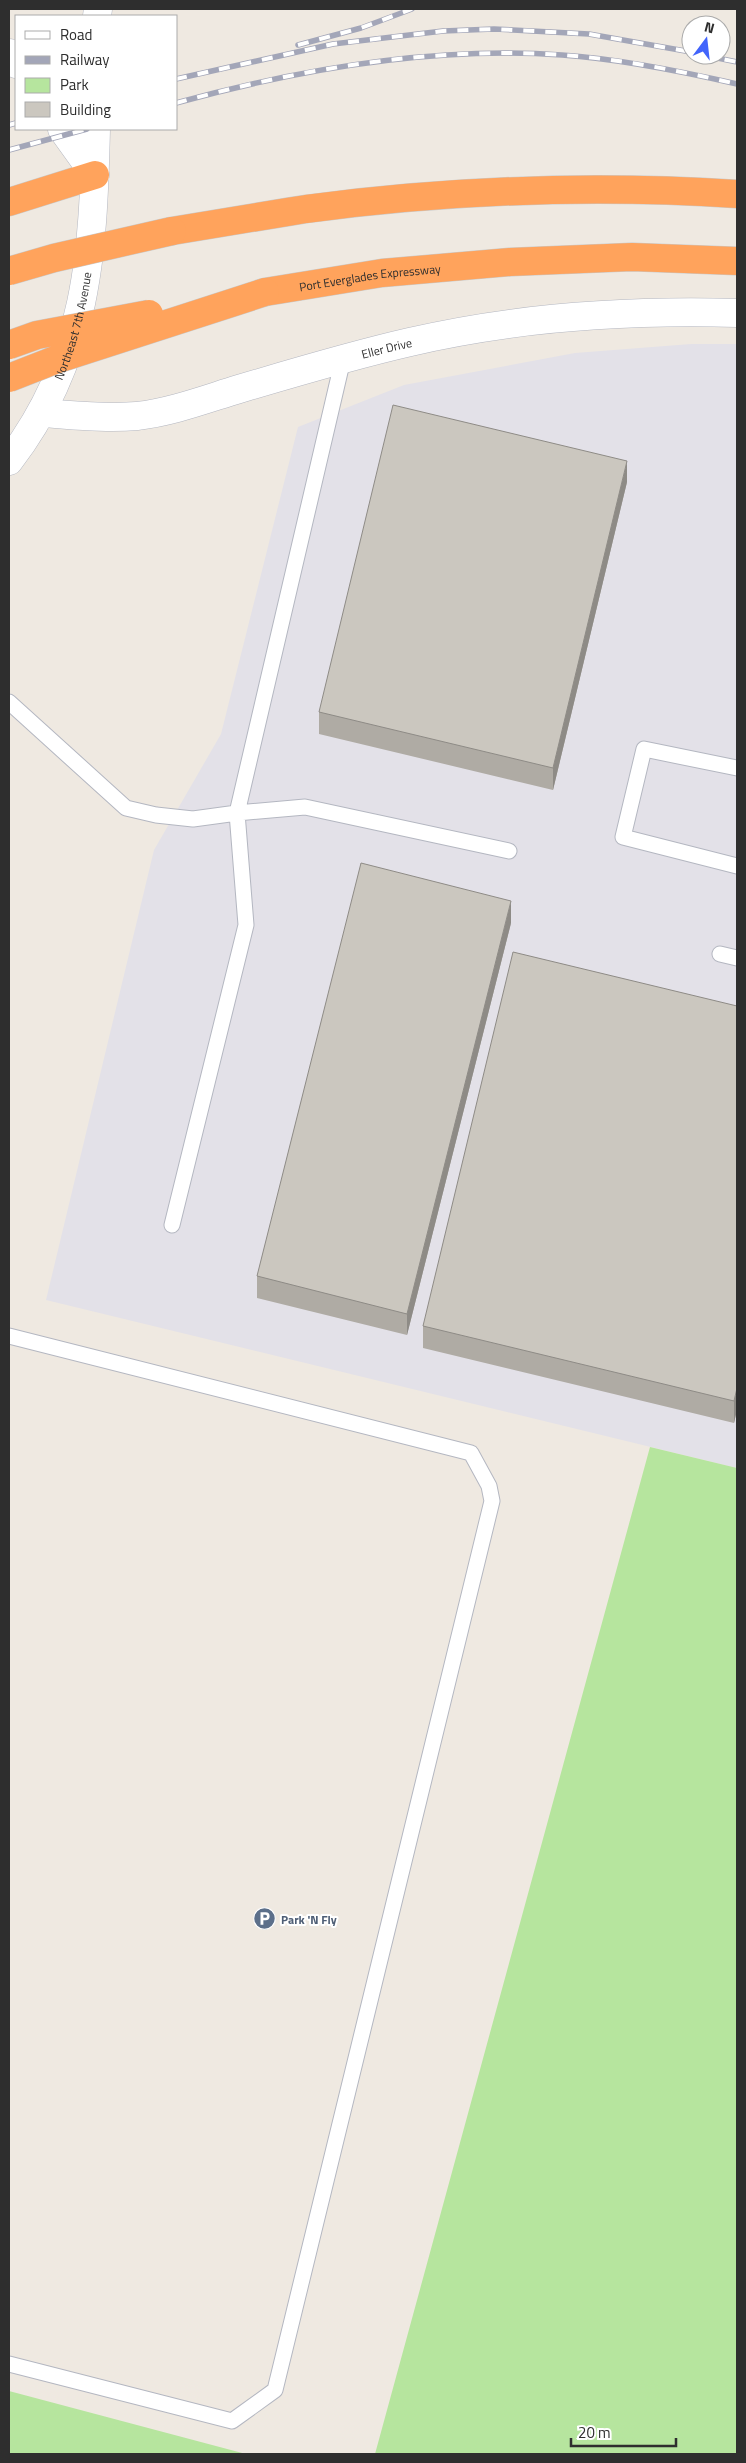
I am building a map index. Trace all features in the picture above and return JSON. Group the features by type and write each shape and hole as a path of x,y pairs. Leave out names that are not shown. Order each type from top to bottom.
{"highway":[{"path":"9,202 95,175"},
{"path":"9,271 54,258 172,231 307,209 436,196 559,190 684,191 737,194"},
{"name":"Port Everglades Expressway","path":"9,344 37,335 265,292 382,273 510,262 632,257 737,261"},
{"path":"9,378 54,360 265,292"}],"street":[{"path":"63,130 95,175"},
{"name":"Northeast 7th Avenue","path":"9,462 42,414 75,332 90,253 96,130"},
{"name":"Eller Drive","path":"42,414 108,417 168,410 344,359 474,329 540,320 612,314 737,313"}],"lane":[{"path":"172,1225 246,925 237,813 344,359"},
{"path":"9,702 126,808 156,815 193,819 305,807 509,850"},
{"path":"737,768 644,749 623,837 737,866"},
{"path":"720,954 737,958"},
{"path":"9,1336 471,1453 489,1486 492,1501 275,2390 232,2421 9,2364"}],"shaded area":[{"path":"691,344 737,344 737,1468 46,1300 154,850 221,734 298,427 404,385 575,353"}],"green space":[{"path":"650,1447 737,1468 737,2454 375,2454"},
{"path":"9,2391 246,2454 9,2454"}],"building":[{"path":"393,405 627,461 553,768 319,712"},
{"path":"361,863 511,901 407,1314 257,1276"},
{"path":"513,952 737,1006 737,1388 734,1401 423,1326"}],"railway":[{"path":"298,45 361,28 412,9"},
{"path":"178,79 333,44 443,31 494,29 589,34 681,50"},
{"path":"178,102 319,70 416,57 465,54 513,53 606,59 737,84"},
{"path":"731,61 737,62"},
{"path":"9,125 15,123"},
{"path":"9,150 83,130"}],"place":[{"name":"Park 'N Fly","path":"265,1919"}]}
